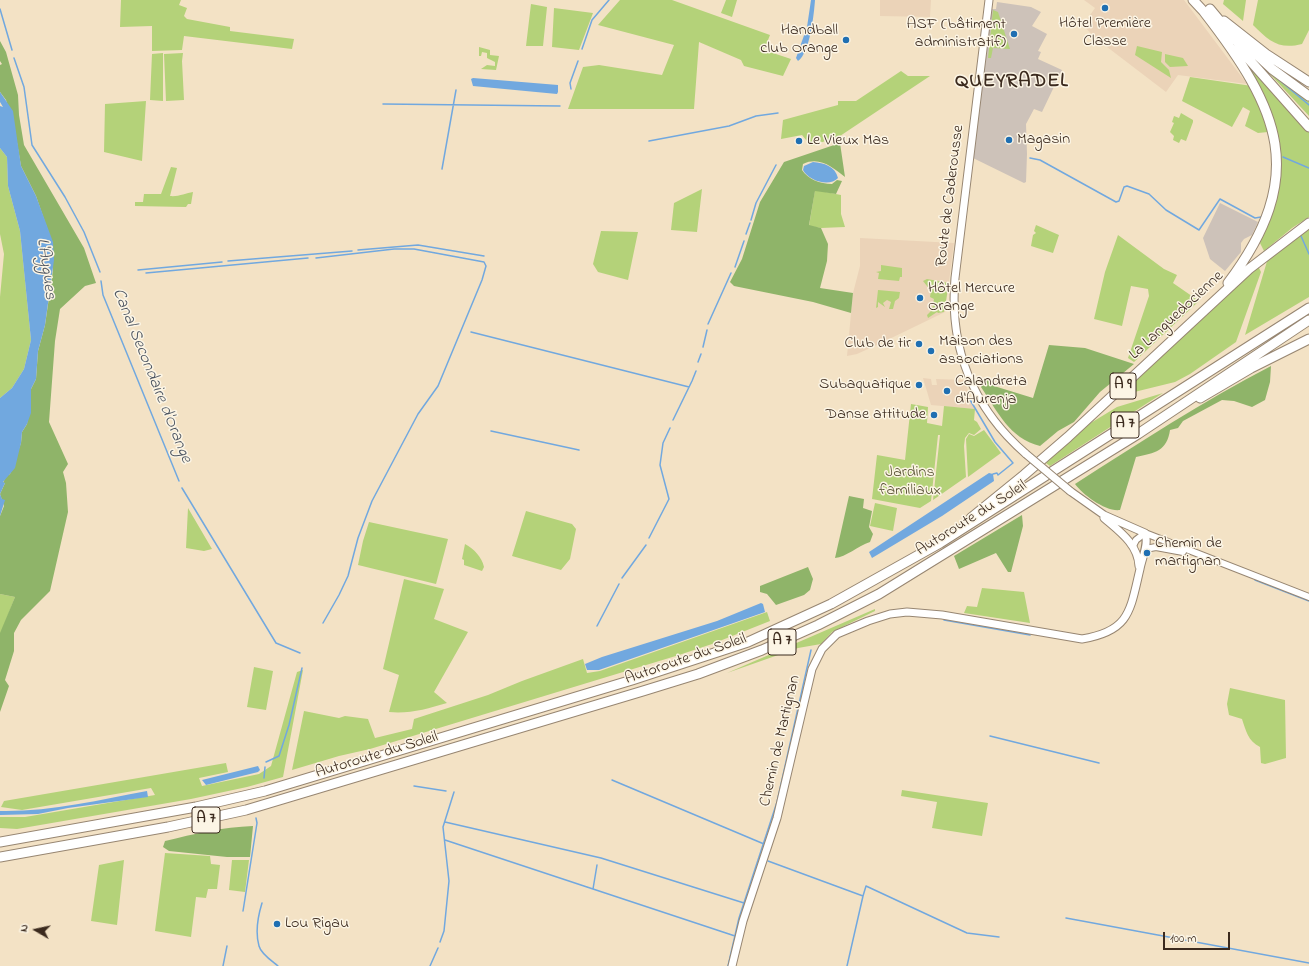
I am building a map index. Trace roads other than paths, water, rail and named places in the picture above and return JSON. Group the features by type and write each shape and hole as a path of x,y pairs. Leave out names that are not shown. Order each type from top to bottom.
{"highway":[{"path":"1193,0 1207,8 1266,54 1309,82"},
{"path":"1207,8 1272,69 1309,96"},
{"path":"1207,8 1309,122"},
{"path":"1207,8 1309,127"},
{"path":"1204,311 1244,262 1263,232 1274,201 1279,163 1273,127 1263,98 1238,55 1207,8"},
{"name":"La Languedocienne","path":"940,543 1048,455 1249,270 1309,222"},
{"name":"Autoroute du Soleil","path":"0,842 196,807 252,795 683,665 748,642 850,594 940,543 1309,308"},
{"name":"Autoroute du Soleil","path":"0,857 168,827 246,810 597,705 731,662 812,628 879,594 1138,434 1222,376 1309,320"},
{"path":"1138,434 1251,368 1309,339"}],"main road":[{"name":"Route de Caderousse","path":"990,0 955,278 954,322 959,349 976,392 996,423 1026,454 1070,491 1097,511 1144,533"},
{"name":"Chemin de Martignan","path":"1097,511 1133,546 1138,557 1140,570"},
{"name":"Chemin de Martignan","path":"732,966 743,921 779,811 812,669 822,649 832,637 868,620 890,614 907,612 942,615 1069,637 1082,638 1104,634 1119,624 1128,615 1145,549 1144,533"}],"street":[{"path":"1133,546 1136,540 1144,533"},
{"name":"Route de Caderousse","path":"1144,533 1309,597"},
{"path":"1145,549 1156,547 1204,556"}],"water":[{"path":"811,0 815,0 811,33 806,50 798,61 796,58 807,27"},
{"path":"471,79 558,85 558,92 557,94 473,86"},
{"name":"L'Aygues","path":"0,92 13,111 21,166 36,196 53,242 54,260 45,325 38,351 36,379 31,389 31,413 22,432 15,468 3,482 5,483 0,494 0,398 12,388 24,369 31,340 20,231 8,186 7,157 0,148 0,106 3,107 0,102"},
{"path":"813,162 821,163 832,168 837,174 838,178 834,181 819,182 809,177 803,170 804,166"},
{"path":"989,473 993,474 994,481 942,516 872,558 869,552"},
{"path":"0,494 2,499 5,500 0,516"},
{"path":"761,603 763,604 765,612 599,670 587,670 585,664 602,657 717,621"},
{"path":"258,766 260,770 258,772 206,785 202,780"},
{"path":"147,791 148,797 68,808 38,814 0,815 0,811 37,810 92,802"}],"waterway":[{"path":"582,49 592,20 609,0"},
{"name":"Canal Secondaire d'Orange","path":"0,9 12,50"},
{"name":"Canal Secondaire d'Orange","path":"14,58 24,87 32,145 65,197 84,232 100,272"},
{"path":"571,89 570,83 578,61"},
{"path":"1272,74 1309,105"},
{"path":"442,169 456,90"},
{"path":"383,104 560,106"},
{"path":"649,141 729,126 756,116 778,113"},
{"path":"1283,157 1309,168"},
{"path":"1030,158 1040,160 1116,202 1119,201 1124,187 1127,186 1149,194 1166,210 1199,230 1220,199 1255,218 1261,217"},
{"path":"751,220 756,203 776,165"},
{"path":"746,234 750,223"},
{"path":"1301,236 1309,254"},
{"path":"735,267 744,241"},
{"path":"358,250 418,245 484,256"},
{"path":"316,258 394,249 414,249 484,262 486,266 482,280 438,386 418,414 372,501 358,538 348,576 323,623"},
{"path":"228,261 352,251"},
{"path":"146,273 308,258"},
{"path":"138,270 222,262"},
{"path":"708,324 731,273"},
{"name":"Canal Secondaire d'Orange","path":"101,281 103,295 179,481"},
{"path":"703,347 707,330"},
{"path":"471,332 689,387"},
{"path":"698,362 701,354"},
{"path":"673,420 696,371"},
{"path":"969,398 995,442 1013,463 998,475 997,473 993,474"},
{"path":"649,538 669,499 660,465 663,443 670,428"},
{"path":"491,431 579,450"},
{"name":"Canal Secondaire d'Orange","path":"182,488 276,643 300,653"},
{"path":"622,578 646,545"},
{"path":"1255,580 1309,601"},
{"path":"597,626 619,584"},
{"path":"944,620 1030,635"},
{"path":"728,966 739,918 777,802 811,650"},
{"name":"Canal Secondaire d'Orange","path":"266,762 279,756 289,725 302,668"},
{"path":"990,736 1099,763"},
{"name":"Canal Secondaire d'Orange","path":"264,778 265,767"},
{"path":"612,780 764,844"},
{"path":"414,786 446,791"},
{"path":"440,942 444,931 449,881 443,827 454,792"},
{"path":"243,911 257,823 256,818"},
{"path":"445,822 601,858 744,903"},
{"path":"445,840 735,936"},
{"path":"768,861 863,896 866,886 967,933 999,937"},
{"path":"593,889 597,865"},
{"path":"847,966 863,896"},
{"path":"262,903 259,913 257,935 259,946 264,955 278,966"},
{"path":"1066,918 1309,963"},
{"path":"223,966 227,946"},
{"path":"430,966 438,948"}],"place":[{"name":"Hôtel Première Classe","path":"1105,8"},
{"name":"ASF (bâtiment administratif)","path":"1014,34"},
{"name":"Handball club Orange","path":"846,40"},
{"name":"Magasin","path":"1009,140"},
{"name":"Le Vieux Mas","path":"799,141"},
{"name":"Hôtel Mercure Orange","path":"920,298"},
{"name":"Club de tir","path":"919,344"},
{"name":"Maison des associations","path":"931,351"},
{"name":"Subaquatique","path":"919,385"},
{"name":"Calandreta d'Aurenja","path":"947,391"},
{"name":"Danse attitude","path":"934,415"},
{"name":"Chemin de martignan","path":"1147,553"},
{"name":"Lou Rigau","path":"277,924"}],"district":[{"name":"QUEYRADEL","path":"1012,83"}],"park label":[{"name":"Jardins familiaux","path":"910,482"}]}
